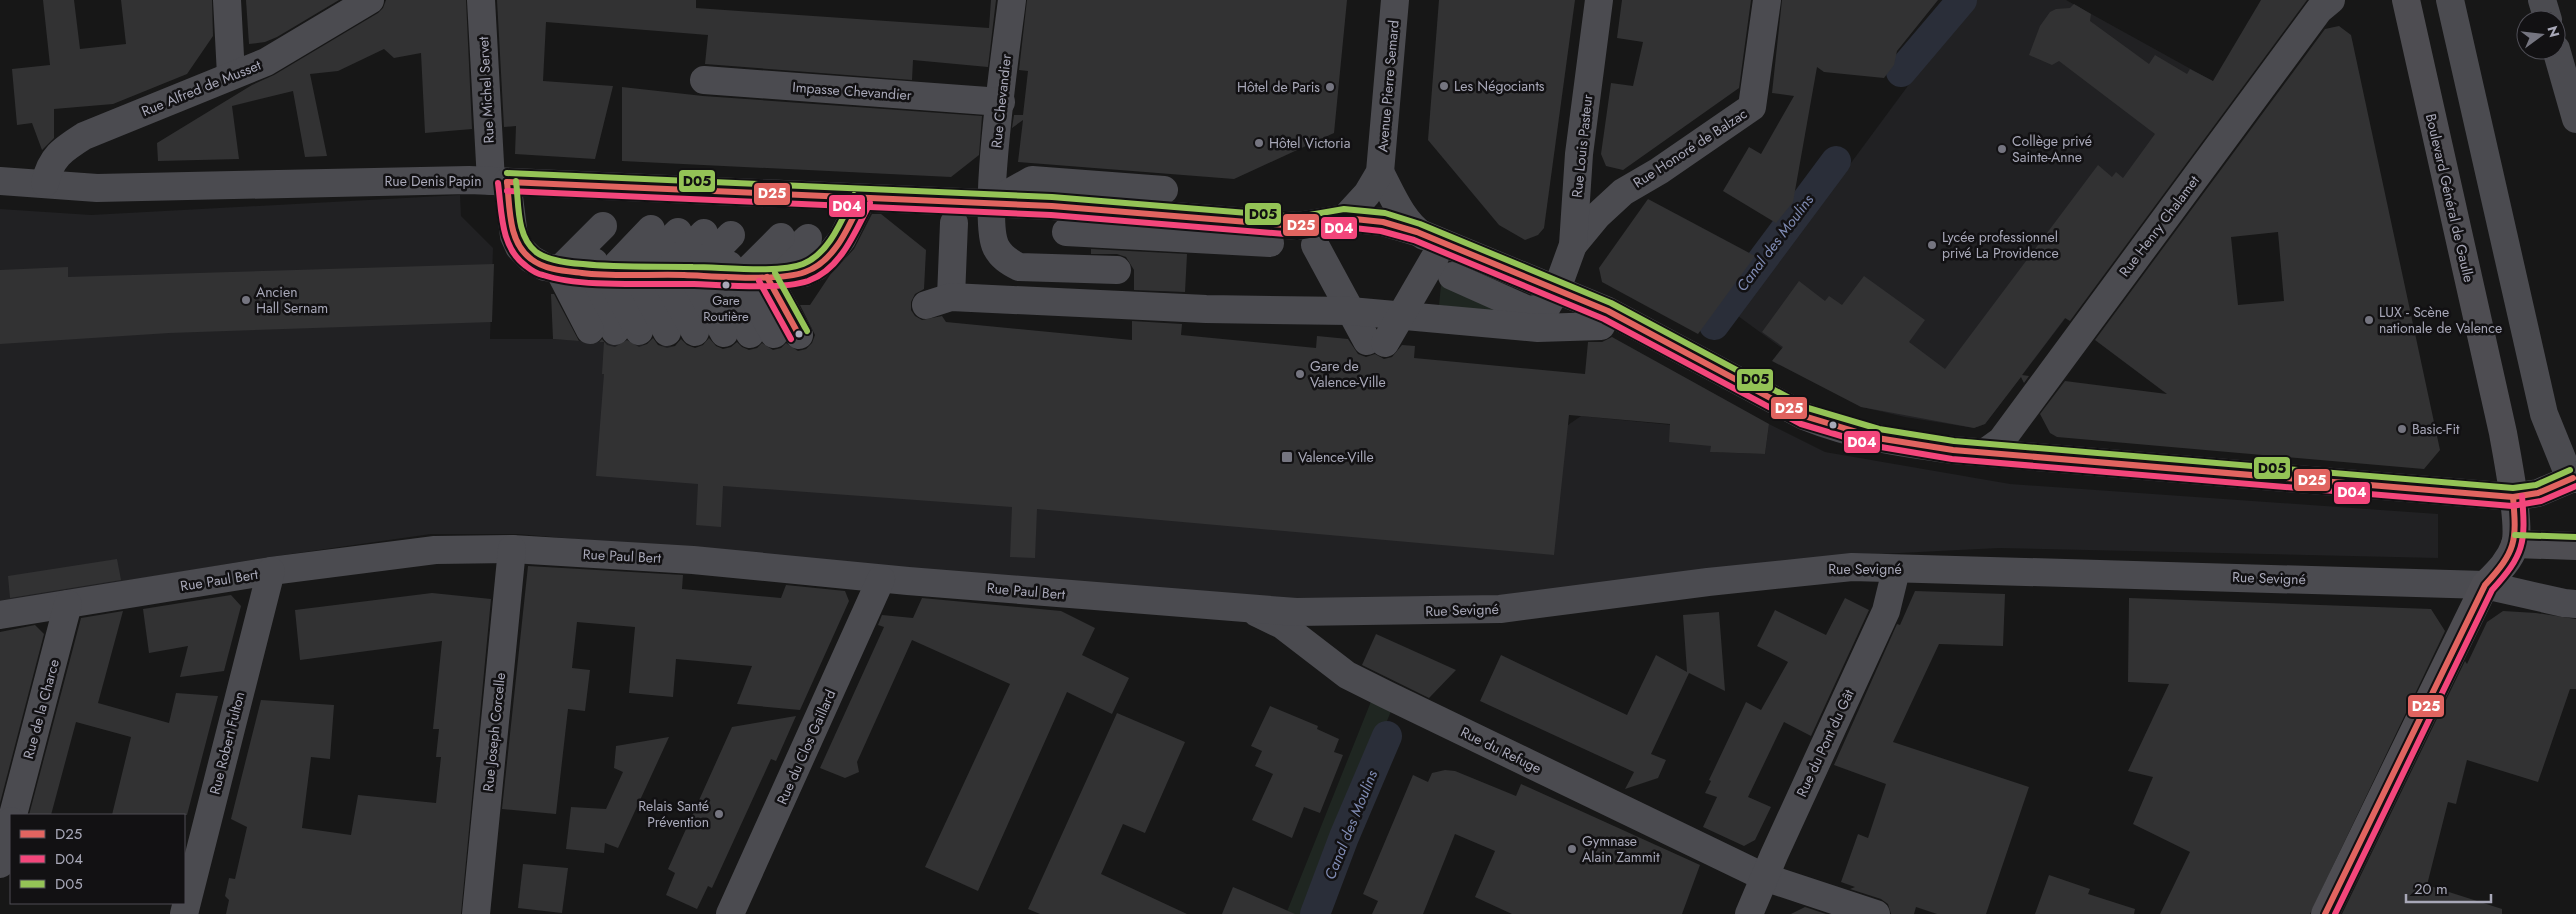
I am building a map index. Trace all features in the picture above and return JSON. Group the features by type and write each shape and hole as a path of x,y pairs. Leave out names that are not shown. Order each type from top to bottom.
{"main road":[{"name":"Boulevard Général de Gaulle","path":"2406,0 2503,433 2513,497 2515,544"},
{"path":"2325,914 2484,585 2506,563 2515,544 2576,546"}],"street":[{"path":"227,0 231,75"},
{"name":"Rue Alfred de Musset","path":"45,183 49,166 62,151 84,136 266,62 370,0"},
{"name":"Rue Michel Servet","path":"481,0 499,181 514,236 519,247 531,259 545,267 583,273 692,276 804,273 816,267 842,239 862,199"},
{"name":"Rue Chevandier","path":"1012,0 991,203 995,246 1007,261 1018,267 1117,270"},
{"name":"Avenue Pierre Semard","path":"1380,172 1396,0"},
{"name":"Rue Louis Pasteur","path":"1554,294 1573,245 1579,154 1599,0"},
{"name":"Rue Honoré de Balzac","path":"1573,245 1597,216 1623,192 1659,171 1752,107 1767,0"},
{"name":"Rue Henry Chalamet","path":"1987,451 2001,441 2319,10 2331,0"},
{"path":"2450,0 2544,414 2564,466 2575,478"},
{"path":"2559,60 2576,119"},
{"name":"Impasse Chevandier","path":"704,80 1001,102"},
{"path":"1345,218 1367,194 1380,172"},
{"path":"1380,172 1398,205 1417,232"},
{"name":"Rue Denis Papin","path":"0,181 97,188 401,180 499,181 862,199 1052,206 1306,235 1345,218 1383,222 1417,232 1554,294 1608,311 1804,416 1833,427 1884,441 1953,450 1987,451 2513,497 2538,493 2575,478"},
{"path":"991,203 1032,180 1164,190"},
{"path":"1052,206 1073,239 1270,243 1306,235 1350,311 1376,342 1444,266 1528,310 1546,308 1554,294"},
{"path":"954,223 939,301 1206,309 1350,311 1538,328 1601,326"},
{"path":"583,273 626,228 583,273"},
{"path":"667,332 636,274 691,233 664,275 695,332"},
{"path":"742,276 769,237"},
{"path":"742,276 769,237"},
{"path":"762,334 692,276 769,237"},
{"path":"1192,252 1251,255 1270,243"},
{"path":"583,273 615,331 583,273"},
{"path":"742,276 762,334"},
{"path":"742,276 762,334"},
{"name":"Rue Paul Bert","path":"0,615 271,571 435,550 512,549 693,560 881,579 1247,609"},
{"name":"Rue Joseph Corcelle","path":"476,914 512,549"},
{"name":"Rue Sevigné","path":"1247,609 1296,612 1492,610 1808,570 1852,567 1896,570 1918,568 2484,585 2576,604"},
{"path":"908,581 920,586 1282,626 1502,620 1713,594 1871,581 1896,570"},
{"name":"Rue du Pont du Gât","path":"1749,914 1764,877 1886,611 1896,570"},
{"name":"Rue Robert Fulton","path":"185,904 271,571"},
{"name":"Rue du Clos Gaillard","path":"730,914 881,579"},
{"name":"Rue de la Charce","path":"13,814 68,604"},
{"name":"Rue du Refuge","path":"1247,609 1282,626 1347,675 1764,877 1876,914"},
{"path":"0,864 10,825"}],"shaded area":[{"path":"1977,0 2066,0 2236,94 1985,424 1974,428 1905,417 1862,407 1738,316 1910,83 1964,12"},
{"path":"460,195 461,216 493,248 490,339 553,339 830,356 1568,425 1581,416 1713,429 1711,452 1765,454 1769,424 1825,452 2010,484 2438,514 2438,558 1999,548 1840,556 1483,598 1299,601 517,534 431,534 270,557 0,602 0,209 91,215"},
{"path":"1442,276 1528,319 1439,305"},
{"path":"1376,689 1396,699 1308,914 1286,914"}],"building":[{"path":"43,0 74,0 80,49 126,44 121,0 212,0 213,36 187,74 113,104 54,109 54,138 42,150 32,123 17,125 12,69 50,65"},
{"path":"246,0 339,0 277,37 265,42 249,44"},
{"path":"386,0 466,0 472,129 425,133 421,53 394,58 384,49 338,71 310,74 327,156 305,157 293,91 232,106 239,159 158,161 157,143 252,85 274,75 378,13 383,8"},
{"path":"497,0 696,0 696,8 989,28 991,0 996,0 988,67 913,60 912,80 705,64 708,35 546,22 543,81 613,86 595,159 515,154 516,126 504,127"},
{"path":"1027,0 1347,0 1334,133 1234,179 1018,162 1023,120 1012,128 1014,115 1023,115 1028,71 1019,70"},
{"path":"1439,0 1575,0 1544,228 1538,235 1525,240 1499,225 1428,140"},
{"path":"1622,0 1751,0 1739,88 1623,170 1606,166 1601,154 1611,83 1633,86 1643,42 1617,38"},
{"path":"1782,0 1938,0 1897,51 1894,65 1884,78 1824,72 1817,67 1793,202 1776,223 1723,191 1749,147 1761,154 1794,96 1772,93"},
{"path":"2261,0 2307,0 2070,321 2065,318 2022,375 2029,376 2024,383 2021,377 1985,424 1974,428 1861,407 1772,361 1783,347 1762,332 1799,281 1825,301 1829,296 1842,305 1864,276 1925,320 1909,342 1945,369 2098,165 2112,177 2116,172 2123,178 2155,134 2059,61 2052,65 2029,55 2040,26 2050,12 2056,9 2070,8 2074,4 2091,14 2090,21 2149,64 2155,55 2187,74 2190,69 2213,81"},
{"path":"2339,26 2351,35 2440,450 2424,469 2057,437 2050,433 2040,414 2065,381 2167,394 2095,340 2325,29","holes":["2278,232 2284,301 2238,305 2231,237"]},
{"path":"622,87 703,96 982,116 979,155 951,177 622,161"},
{"path":"1648,199 1755,256 1698,334 1602,282 1599,268"},
{"path":"872,214 881,214 926,250 924,289 915,294 911,302 911,310 915,316 922,320 942,316 946,322 1132,340 1132,321 1182,324 1181,335 1316,348 1317,336 1348,339 1358,354 1366,357 1375,354 1384,359 1392,357 1402,345 1415,346 1414,358 1585,374 1588,342 1602,342 1612,337 1769,424 1765,454 1710,452 1711,446 1669,442 1670,424 1569,415 1554,555 1037,509 1035,558 1010,557 1012,507 723,486 721,527 696,525 698,484 596,476 604,374 602,374 604,342 599,342 602,339 607,345 615,347 627,340 639,347 647,344 653,338 658,345 667,348 675,346 681,339 687,345 695,348 703,345 709,338 716,346 723,349 731,347 737,342 749,350 757,348 762,343 773,350 781,348 786,343 798,351 806,349 812,343 815,335 800,305 810,305 830,275 854,249"},
{"path":"1091,249 1187,254 1185,292 1134,290 1134,270 1126,257 1117,254 1091,254"},
{"name":"Ancien Hall Sernam","path":"494,264 492,322 169,333 0,344 0,270 68,267 68,277"},
{"path":"551,294 554,294 579,341 553,339"},
{"path":"117,559 121,580 10,598 8,576"},
{"path":"528,566 683,575 682,589 781,598 786,585 845,591 849,601 800,710 737,704 752,666 676,659 673,697 629,693 635,627 577,622 572,668 590,670 585,711 568,709 556,814 502,809"},
{"path":"1915,591 2005,594 2003,646 1939,644 1893,742 2029,787 1986,914 1937,914 1916,907 1914,914 1891,914 1888,904 1881,899 1850,889 1855,887 1841,882 1858,834 1868,838 1886,784 1834,765 1897,624 1900,625"},
{"path":"432,593 491,599 461,914 226,914 229,900 225,896 229,878 235,879 247,827 231,819 261,700 334,705 330,759 311,757 302,828 351,835 358,795 436,803 441,757 436,757 439,729 433,729 442,641 300,660 295,610"},
{"path":"231,595 241,606 224,671 180,677 188,646 149,653 143,609"},
{"path":"922,598 1061,611 1095,628 1082,655 1129,678 1112,714 1067,692 978,891 925,867 1010,684 912,640 857,762 859,772 845,778 820,768 884,627 878,625 882,615 913,618"},
{"path":"1845,598 1869,610 1811,736 1784,722 1748,797 1771,807 1755,840 1744,846 1703,827 1717,797 1705,793 1711,781 1709,780 1746,702 1761,710 1788,662 1757,646 1775,610 1826,635"},
{"path":"2129,598 2431,609 2445,631 2310,914 2160,914 2190,852 2133,824 2153,777 2128,771 2169,684 2128,682"},
{"path":"123,611 98,703 169,723 176,693 218,696 187,815 112,814 131,737 76,722 51,814 29,814 81,618"},
{"path":"2503,611 2536,613 2576,619 2576,689 2570,689 2538,782 2467,760 2456,804 2448,802 2427,885 2502,909 2502,914 2342,914 2465,661 2467,664 2487,622"},
{"path":"1719,612 1725,691 1689,673 1651,754 1666,760 1658,778 1625,789 1634,772 1480,701 1501,655 1627,715 1656,655 1687,672 1683,615"},
{"path":"35,625 44,634 0,803 0,632"},
{"path":"1376,634 1456,670 1429,698 1362,665"},
{"path":"1270,706 1318,726 1317,729 1339,739 1334,752 1343,755 1320,813 1304,807 1292,838 1252,820 1273,774 1255,766 1262,751 1251,746"},
{"path":"1117,713 1185,742 1145,833 1123,824 1101,874 1187,914 1040,914 1028,909"},
{"name":"Relais Santé Prévention","path":"796,716 776,761 771,759 712,888 708,886 697,909 666,895 675,873 668,869 732,727"},
{"path":"669,737 618,848 605,843 604,853 566,849 571,807 606,809 623,772 614,768 616,746"},
{"path":"1445,770 1455,771 1516,796 1521,784 1700,865 1682,914 1512,914 1475,897 1495,851 1455,834 1423,914 1372,914 1378,901 1363,894 1413,775 1428,782 1432,773"},
{"path":"523,864 568,868 562,913 518,908"},
{"path":"2049,875 2090,889 2088,894 2135,909 2134,914 2035,914"},
{"path":"1233,887 1245,892 1295,914 1222,914"},
{"path":"1805,907 1826,914 1791,914"}],"waterway":[{"name":"Canal des Moulins","path":"1901,72 1962,0"},
{"name":"Canal des Moulins","path":"1714,325 1836,161"},
{"name":"Canal des Moulins","path":"1315,914 1344,837 1387,736"}],"transit line":[{"name":"D05","path":"507,173 1052,197 1298,217 1344,209 1385,213 1420,224 1611,303 1808,408 1879,429 1954,441 2513,488 2536,485 2570,470"},
{"name":"D05","path":"516,181 522,229 525,237 536,252 546,258 558,261 610,266 779,269 803,264 821,252 828,244 854,195"},
{"name":"D25","path":"507,182 1052,206 1298,226 1345,218 1383,222 1417,232 1608,311 1804,416 1877,438 1953,450 2513,497 2538,493 2573,478"},
{"name":"D25","path":"507,182 514,234 523,252 542,266 607,275 763,278 805,272 816,267 833,251 846,231 862,199"},
{"name":"D04","path":"498,183 504,228 511,249 517,258 536,273 577,282 736,286 797,284 820,275 838,259 870,203"},
{"name":"D04","path":"507,191 1051,215 1297,235 1345,227 1381,231 1414,240 1604,319 1801,424 1875,446 1952,459 2512,506 2541,501 2576,486"},
{"name":"D05","path":"775,273 807,331"},
{"name":"D25","path":"767,277 799,335"},
{"name":"D04","path":"759,281 791,339"},
{"name":"D04","path":"2335,914 2492,590 2503,578 2517,557 2524,526 2522,496"},
{"name":"D25","path":"2325,914 2485,585 2509,554 2515,525 2513,497"},
{"name":"D05","path":"2515,535 2576,537"}],"place":[{"name":"Les Négociants","path":"1444,86"},
{"name":"Hôtel de Paris","path":"1330,87"},
{"name":"Hôtel Victoria","path":"1259,143"},
{"name":"Collège privé Sainte-Anne","path":"2002,149"},
{"name":"Lycée professionnel privé La Providence","path":"1932,245"},
{"name":"Gare Routière","path":"726,285"},
{"name":"Ancien Hall Sernam","path":"246,300"},
{"name":"LUX - Scène nationale de Valence","path":"2369,320"},
{"name":"Gare de Valence-Ville","path":"1300,374"},
{"name":"Basic-Fit","path":"2402,429"},
{"name":"Valence-Ville","path":"1287,457"},
{"name":"Relais Santé Prévention","path":"719,814"},
{"name":"Gymnase Alain Zammit","path":"1572,849"}]}
